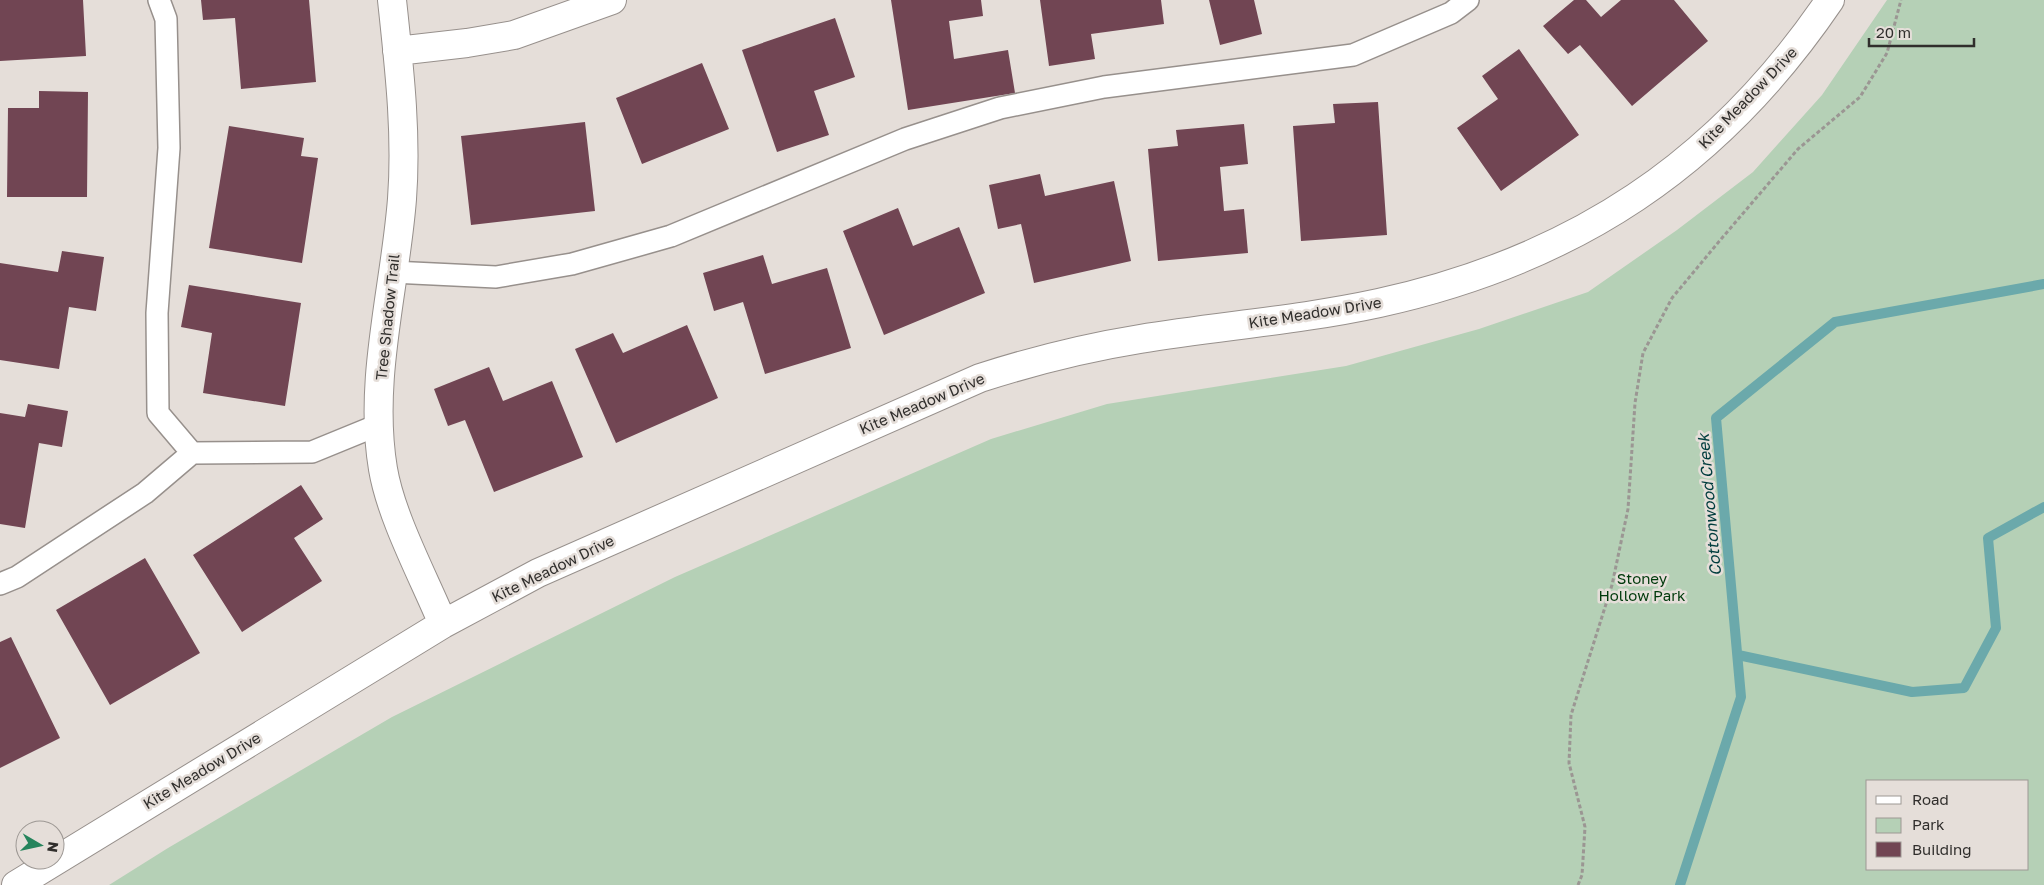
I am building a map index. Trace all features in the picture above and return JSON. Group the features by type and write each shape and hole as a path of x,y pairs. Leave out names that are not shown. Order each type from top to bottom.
{"street":[{"name":"Tree Shadow Trail","path":"392,0 403,107 402,199 392,272 378,425 383,471 395,510 443,624"},
{"path":"397,51 467,43 514,35 612,0"},
{"name":"Kite Meadow Drive","path":"16,885 443,624 538,573 980,378 1052,355 1140,339 1378,303 1441,287 1524,257 1578,232 1628,204 1674,171 1720,132 1771,78 1805,37 1830,0"}],"lane":[{"path":"159,0 166,19 169,148 157,313 158,413 192,453"},
{"path":"392,272 496,277 572,264 671,236 905,139 1000,108 1104,87 1353,55 1451,13 1468,0"},
{"path":"0,584 17,577 145,494 192,453 312,452 378,425"}],"path":[{"path":"1578,885 1582,874 1584,827 1568,763 1571,715 1612,585 1628,509 1635,403 1643,353 1672,298 1728,230 1798,149 1860,97 1887,53 1901,0"}],"green space":[{"name":"Stoney Hollow Park","path":"1887,0 2044,0 2044,885 109,885 168,848 392,717 675,577 991,439 1107,404 1346,366 1479,329 1588,292 1677,230 1753,172 1822,95"}],"building":[{"path":"0,0 83,0 86,56 0,61"},
{"path":"201,0 309,0 316,82 241,89 235,18 203,20"},
{"path":"891,0 981,0 983,16 949,21 954,59 1008,50 1015,93 908,110"},
{"path":"1040,0 1161,0 1164,24 1091,34 1095,59 1049,66"},
{"path":"1209,0 1254,0 1262,34 1220,45"},
{"path":"1574,0 1586,0 1601,17 1621,0 1674,0 1708,41 1632,106 1580,45 1568,54 1543,26"},
{"path":"835,18 855,77 814,91 829,135 777,152 742,50"},
{"path":"1519,49 1579,135 1501,191 1457,128 1498,99 1482,76"},
{"path":"702,63 729,129 642,164 616,98"},
{"path":"39,91 88,92 87,197 7,197 8,108 39,108"},
{"path":"1378,102 1387,235 1301,241 1293,126 1335,123 1333,104"},
{"path":"585,122 595,211 471,225 461,136"},
{"path":"1244,124 1248,164 1220,167 1224,211 1244,209 1248,253 1158,261 1148,149 1178,146 1176,130"},
{"path":"229,126 304,138 301,156 318,158 302,263 209,248"},
{"path":"1040,174 1045,196 1114,181 1131,261 1034,283 1021,224 998,229 989,185"},
{"path":"898,208 913,246 959,227 985,293 884,335 843,231"},
{"path":"62,251 104,257 96,311 69,307 59,369 0,360 0,263 58,272"},
{"path":"763,255 772,284 827,268 851,348 765,374 743,302 714,311 703,273"},
{"path":"189,285 301,303 285,406 203,393 212,333 181,327"},
{"path":"687,325 718,398 616,443 575,349 613,333 623,353"},
{"path":"489,367 503,401 552,381 583,457 494,492 465,420 448,426 434,389"},
{"path":"28,404 68,411 62,447 39,443 25,528 0,524 0,413 25,417"},
{"path":"301,485 323,519 294,538 322,581 242,632 193,555"},
{"path":"145,558 200,653 110,705 56,610"},
{"path":"11,637 60,738 0,768 0,642"}],"waterway":[{"name":"Cottonwood Creek","path":"1680,885 1741,697 1716,418 1835,322 2044,284"},
{"path":"1738,655 1912,692 1964,688 1996,628 1988,538 2044,507"}]}
